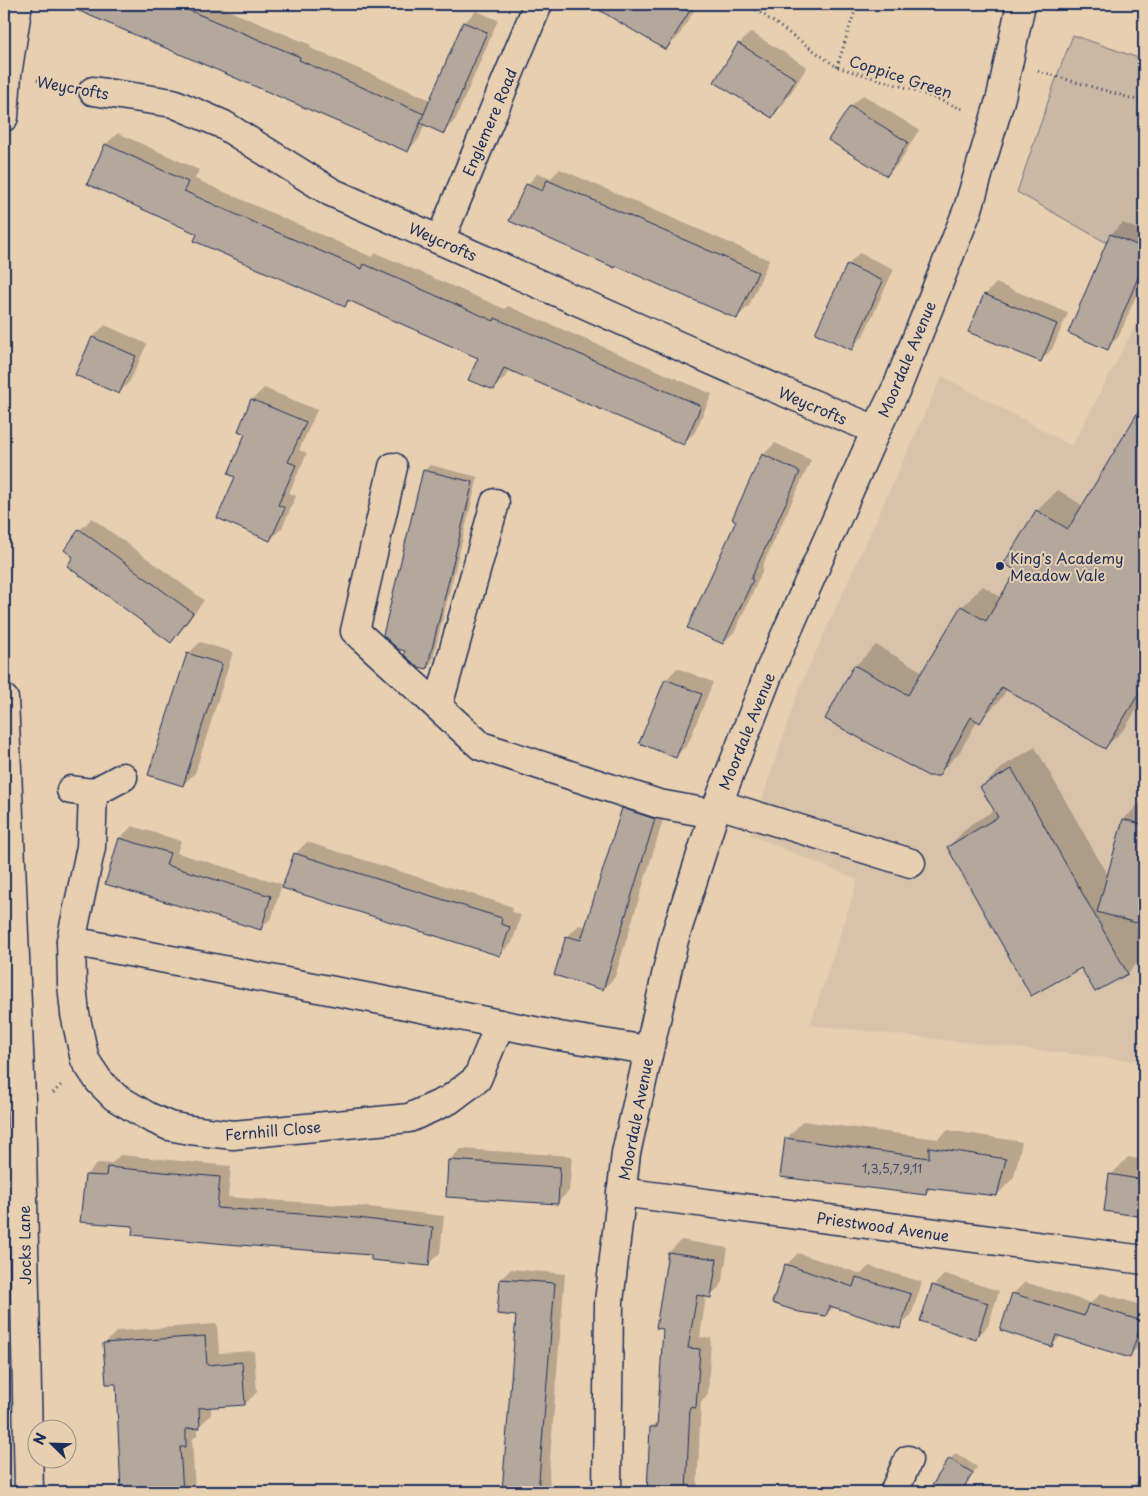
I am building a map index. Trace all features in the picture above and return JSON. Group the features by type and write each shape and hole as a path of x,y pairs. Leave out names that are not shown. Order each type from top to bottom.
{"street":[{"path":"4,117 7,75 18,4"},
{"name":"Englemere Road","path":"440,240 538,4"},
{"name":"Moordale Avenue","path":"607,1492 609,1302 621,1192 626,1153 674,940 716,809 770,670 876,430 898,385 968,209 1001,97 1021,4"},
{"name":"Weycrofts","path":"92,91 173,103 222,124 331,192 772,387 876,430"},
{"path":"393,467 355,631 481,746 660,804 716,809 911,863"},
{"path":"438,706 495,503"},
{"name":"Jocks Lane","path":"4,699 21,1098 29,1492"},
{"name":"Fernhill Close","path":"122,777 82,792 91,847 71,941 75,1014 85,1060 100,1081 115,1097 162,1123 190,1130 233,1135 409,1118 450,1100 477,1079 500,1024"},
{"path":"71,941 559,1036 648,1050"},
{"name":"Priestwood Avenue","path":"621,1192 1144,1260"},
{"path":"894,1492 908,1460"}],"path":[{"name":"Coppice Green","path":"748,4 837,66 911,89 968,112"},
{"path":"837,66 857,4"},
{"path":"1033,70 1144,102"},
{"name":"Weycrofts","path":"7,75 92,91"}],"shaded area":[{"path":"1073,35 1144,60 1144,264 1017,192"},
{"name":"King's Academy Meadow Vale","path":"1144,309 1144,1062 810,1025 858,880 750,835 800,686 942,376 1072,446"}],"building":[{"path":"63,4 174,4 300,57 299,60 424,114 408,152"},
{"path":"589,4 676,4 689,12 666,50"},
{"path":"463,22 487,32 444,134 420,123"},
{"path":"738,43 796,79 772,118 714,82"},
{"path":"850,106 908,142 887,176 828,140"},
{"path":"105,144 188,182 184,191 244,218 362,269 364,264 494,321 495,318 701,406 684,445 504,368 494,390 468,380 478,358 348,300 345,307 194,241 197,234 87,184"},
{"path":"547,180 758,272 737,319 509,221 526,184 542,191"},
{"path":"1110,234 1144,248 1144,263 1108,350 1068,333"},
{"path":"847,264 883,281 852,350 815,333"},
{"path":"984,294 1057,324 1041,362 968,332"},
{"path":"92,337 136,356 119,394 75,375"},
{"path":"251,399 306,422 288,462 296,465 278,505 285,508 270,541 217,518 235,477 228,474 245,434 238,431"},
{"path":"1144,402 1144,685 1105,749 1002,687 980,723 971,717 939,776 928,776 825,719 854,665 908,695 961,606 986,621 1016,571 1004,563 1036,510 1068,529"},
{"path":"762,454 800,472 723,644 687,628 736,521 732,519"},
{"path":"423,470 473,482 427,669 418,667 404,655 405,651 398,649 383,635"},
{"path":"79,529 193,613 171,643 67,566 73,557 64,550"},
{"path":"187,653 222,664 183,786 148,775"},
{"path":"665,679 702,694 676,758 639,743"},
{"path":"1012,769 1128,974 1095,992 1081,968 1031,996 947,847 998,817 980,787"},
{"path":"622,808 655,819 603,990 554,975 566,936 581,940"},
{"path":"1123,819 1144,825 1144,925 1097,912"},
{"path":"119,838 170,853 166,865 271,896 261,930 105,884"},
{"path":"294,853 502,918 501,924 510,927 500,956 282,888"},
{"path":"785,1138 929,1158 929,1147 1006,1159 997,1196 927,1188 926,1195 780,1177"},
{"path":"448,1160 560,1167 558,1204 446,1197"},
{"path":"107,1167 220,1177 217,1208 357,1218 433,1227 429,1266 371,1260 371,1255 132,1235 133,1226 80,1222 85,1175 106,1176"},
{"path":"1109,1174 1144,1180 1144,1217 1104,1211"},
{"path":"668,1252 717,1259 711,1298 697,1295 688,1348 700,1349 696,1408 690,1407 686,1492 647,1492 650,1427 657,1427 663,1329 656,1328"},
{"path":"785,1264 853,1287 856,1277 911,1294 900,1329 830,1306 826,1316 799,1312 772,1303"},
{"path":"500,1279 555,1283 538,1492 502,1491 516,1316 497,1314"},
{"path":"932,1285 988,1303 976,1340 920,1321"},
{"path":"1012,1293 1084,1316 1088,1304 1142,1321 1130,1358 1056,1335 1052,1347 1000,1330"},
{"path":"205,1336 207,1365 242,1362 245,1405 199,1408 200,1428 186,1429 186,1447 180,1447 183,1492 121,1492 116,1384 106,1384 103,1343"},
{"path":"949,1458 973,1473 961,1492 928,1492"}],"place":[{"name":"King's Academy Meadow Vale","path":"1000,566"}]}
